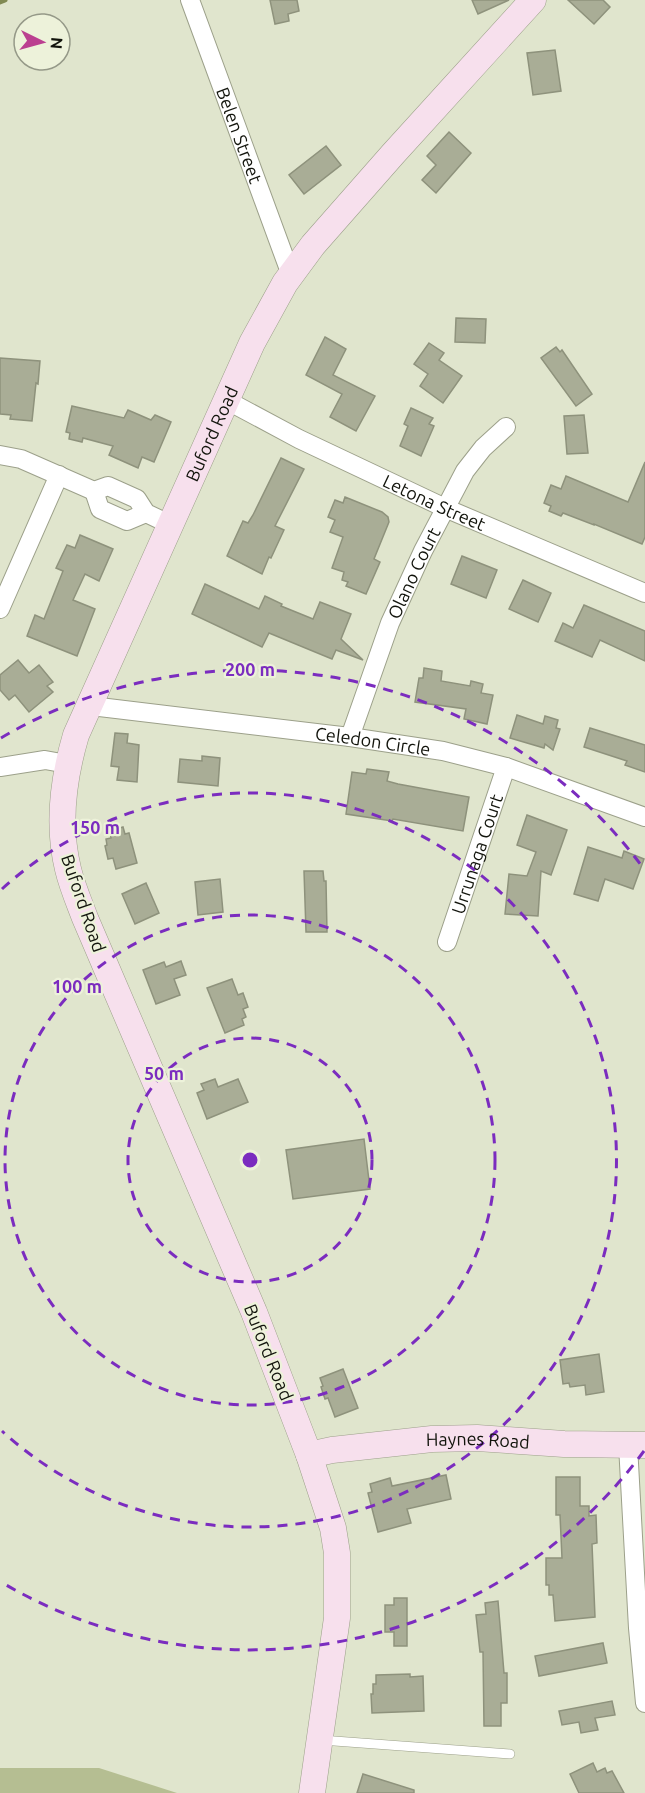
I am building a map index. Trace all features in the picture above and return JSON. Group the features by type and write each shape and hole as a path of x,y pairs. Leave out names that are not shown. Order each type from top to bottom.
{"street":[{"name":"Buford Road","path":"312,1793 337,1618 337,1553 333,1528 309,1455 254,1312 85,918 68,870 63,842 63,787 76,735 228,401 252,343 291,275 313,245 386,162 533,0"},
{"name":"Belen Street","path":"189,4 291,275"},
{"name":"Letona Street","path":"228,401 299,439 445,508 645,593"},
{"name":"Olano Court","path":"350,737 390,624 445,508 465,471 483,448 506,427"},
{"path":"0,455 21,459 94,491 100,509 127,521 146,513 171,525"},
{"path":"0,609 59,475"},
{"name":"Celedon Circle","path":"91,706 350,737 443,751 506,767 645,817"},
{"path":"0,767 45,760 67,764"},
{"name":"Urrunaga Court","path":"447,942 506,767"},
{"name":"Haynes Road","path":"309,1455 332,1450 432,1439 477,1438 564,1444 637,1445"},
{"path":"637,1445 638,1628 645,1702"}],"lane":[{"path":"320,1740 510,1754"}],"green space":[{"path":"0,1768 99,1768 177,1793 0,1793"}],"building":[{"path":"270,0 297,0 299,11 288,14 289,21 275,24"},
{"path":"472,0 509,0 478,14"},
{"path":"568,0 603,0 610,7 594,24"},
{"path":"555,50 561,91 533,95 527,53"},
{"path":"449,132 471,153 436,193 422,180 436,165 427,156"},
{"path":"326,146 341,165 304,194 289,175"},
{"path":"456,318 486,319 485,343 455,342"},
{"path":"325,337 346,349 333,375 375,396 356,431 330,417 342,394 306,375"},
{"path":"429,343 444,353 439,360 462,376 443,403 420,386 428,374 414,364"},
{"path":"556,347 560,352 562,350 592,394 576,406 541,358"},
{"path":"0,358 40,361 32,421 10,419 11,415 0,414"},
{"path":"72,406 124,418 128,410 151,420 155,415 171,422 154,462 142,457 138,468 109,455 113,446 83,438 82,442 69,439 70,433 66,432"},
{"path":"411,408 433,418 429,424 434,426 421,456 400,446 408,426 404,424"},
{"path":"584,415 588,453 567,454 564,416"},
{"path":"281,458 304,469 275,526 284,530 262,574 227,556 243,521 248,523 253,515"},
{"path":"645,462 645,537 642,544 563,513 561,516 549,511 551,506 544,503 551,485 561,489 566,476 628,502"},
{"path":"345,497 382,512 388,517 389,522 374,559 380,562 366,594 346,586 348,582 342,580 344,572 332,568 343,537 330,532 335,520 328,517 335,500 343,503"},
{"path":"80,535 113,549 99,581 85,574 73,600 95,609 77,656 27,636 35,615 44,619 63,571 56,568 67,545 75,548"},
{"path":"462,556 497,570 486,598 451,584"},
{"path":"523,580 551,593 538,622 509,609"},
{"path":"205,584 259,609 265,596 282,604 281,606 313,619 320,602 351,614 341,639 363,660 336,650 332,659 269,633 262,647 192,614"},
{"path":"584,605 645,631 645,661 600,640 592,657 555,641 563,623 573,628"},
{"path":"18,660 29,673 39,665 53,682 47,686 53,692 29,712 15,695 9,700 0,690 0,675"},
{"path":"424,668 442,671 441,681 470,686 471,681 483,684 481,693 493,695 487,724 464,719 466,709 415,702 419,678 423,678"},
{"path":"517,715 543,724 545,716 558,720 556,728 560,729 553,750 545,744 544,748 510,738"},
{"path":"590,728 645,745 645,772 625,765 627,761 584,747"},
{"path":"115,733 128,734 127,743 139,745 137,782 117,780 119,767 111,766"},
{"path":"202,756 220,758 218,786 178,782 180,759 202,761"},
{"path":"367,769 389,772 387,781 469,797 463,831 393,819 392,821 346,814 352,772 366,774"},
{"path":"527,815 567,830 551,875 541,871 538,916 505,914 509,874 527,876 536,852 517,845"},
{"path":"123,827 125,834 129,833 137,863 116,869 113,858 108,859 106,839 111,838 110,831"},
{"path":"588,847 622,858 624,851 644,859 633,889 605,879 598,901 574,894"},
{"path":"304,871 323,871 324,881 326,881 327,932 306,932"},
{"path":"220,879 223,912 198,915 195,882"},
{"path":"146,883 159,913 135,924 122,894"},
{"path":"181,961 186,975 174,979 180,995 156,1004 143,970 164,962 166,967"},
{"path":"232,979 238,995 243,993 248,1007 243,1009 246,1017 242,1019 244,1025 225,1033 207,988"},
{"path":"215,1079 218,1087 238,1079 248,1102 207,1119 197,1093 204,1090 201,1084"},
{"path":"364,1139 370,1189 293,1199 286,1150"},
{"path":"599,1354 604,1392 586,1395 585,1385 570,1387 569,1383 563,1384 560,1360"},
{"path":"343,1369 358,1408 335,1417 328,1398 325,1399 320,1378"},
{"path":"446,1475 451,1499 407,1509 411,1523 378,1532 368,1493 372,1492 370,1484 390,1478 392,1486"},
{"path":"556,1477 580,1477 580,1506 589,1506 589,1516 596,1515 597,1543 592,1544 595,1617 555,1621 553,1595 549,1595 549,1585 546,1585 546,1558 562,1558 560,1515 556,1515"},
{"path":"394,1598 407,1598 407,1646 394,1646 394,1632 385,1632 385,1605 394,1605"},
{"path":"498,1601 504,1673 507,1673 507,1703 501,1703 501,1726 484,1726 483,1652 480,1652 476,1615 486,1614 485,1603"},
{"path":"603,1643 607,1663 539,1676 535,1656"},
{"path":"410,1674 410,1677 423,1676 424,1711 372,1713 371,1694 373,1694 373,1684 376,1684 376,1675"},
{"path":"612,1701 615,1715 595,1718 598,1730 581,1733 579,1722 562,1725 559,1711"},
{"path":"593,1763 597,1772 605,1768 607,1773 612,1771 624,1793 579,1793 570,1774"},
{"path":"363,1774 414,1790 414,1793 357,1793"}],"waterway":[{"path":"0,2 5,0"}]}
